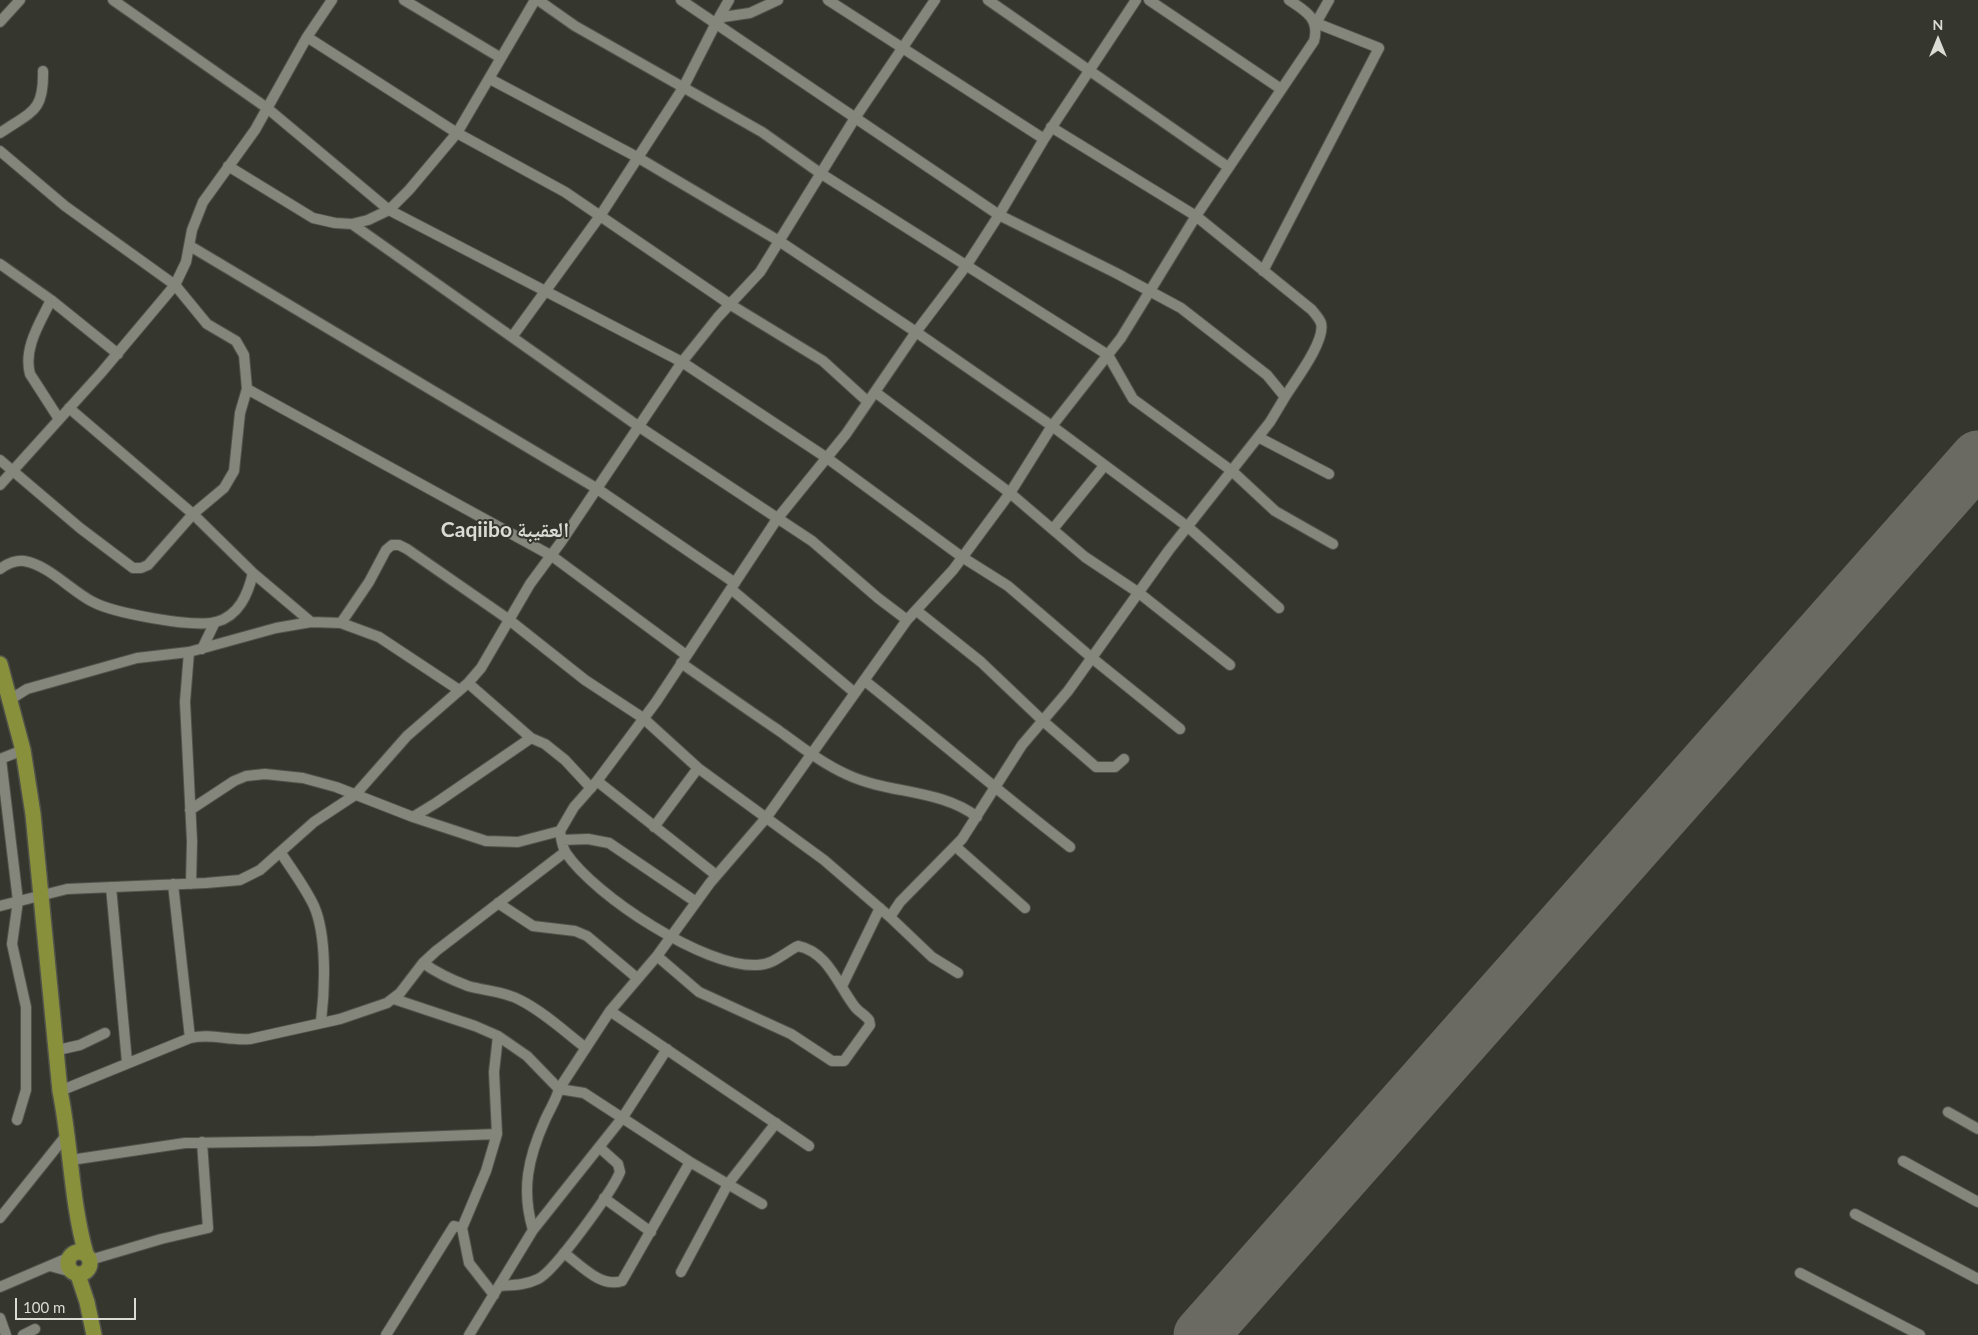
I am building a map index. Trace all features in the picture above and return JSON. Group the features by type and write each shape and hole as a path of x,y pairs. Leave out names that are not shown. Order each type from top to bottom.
{"highway":[{"path":"0,664 23,750 33,814 58,1050 60,1091 69,1132 80,1263 91,1334"}],"street":[{"path":"0,22 20,0"},
{"path":"113,0 267,108 389,210 682,362 827,458 962,557 1008,586 1092,658 1180,729"},
{"path":"0,485 12,469 118,354 175,285 186,262 196,216 228,166 255,130 307,36 332,0"},
{"path":"404,0 501,58"},
{"path":"228,166 314,218 335,223 352,224 368,220 389,210 409,190 457,133 537,0 575,26 762,132 820,172 1108,355 1132,399 1232,471 1275,511 1333,544"},
{"path":"682,0 999,215 1181,308 1245,356 1267,375 1285,397"},
{"path":"512,337 600,216 637,156 683,88 729,0"},
{"path":"716,23 723,17 750,13 778,0"},
{"path":"828,0 1044,139"},
{"path":"0,906 67,889 191,884 246,878 260,870 281,853 314,822 355,795 406,736 468,683 481,668 530,584 552,556 682,362 718,317 760,272 820,172 935,0"},
{"path":"988,0 1228,167"},
{"path":"657,956 699,992 791,1034 832,1061 844,1062 870,1025 869,1020 855,1007 842,986 816,954 798,946 776,960 759,966 742,965 698,952 640,917 598,887 565,852 561,836 574,808 594,785 643,718 777,519 827,458 876,392 916,332 966,266 999,215 1051,127 1088,71 1109,44 1136,0"},
{"path":"1148,0 1281,89"},
{"path":"1263,271 1379,48 1316,23 1305,10 1289,0"},
{"path":"533,1230 526,1196 528,1170 536,1141 556,1100 559,1089 610,1011 657,956 716,876 766,818 813,755 907,620 917,611 962,557 1010,493 1052,426 1108,355 1228,167 1314,41 1316,23 1329,0"},
{"path":"307,36 457,133 566,192 731,305 823,362 868,402"},
{"path":"0,133 28,114 41,101 44,92 43,71"},
{"path":"490,78 637,156 779,241 916,332 1052,426 1188,527 1279,608"},
{"path":"890,917 900,902 955,846 977,817 1022,745 1092,658 1188,527 1258,437 1312,353 1321,331 1321,324 1312,310 1196,216 1051,127"},
{"path":"0,151 65,206 175,285 207,324 227,334 241,348 246,366 247,388 240,414 234,471 224,488 193,514 148,565 141,568 133,568 80,528 0,460"},
{"path":"352,224 638,426 812,541 878,598 907,620"},
{"path":"190,246 596,488 733,586 855,693"},
{"path":"0,264 51,300 118,354"},
{"path":"51,300 32,340 28,366 30,374 59,419"},
{"path":"247,388 552,556 684,659 813,755 847,775 871,785 945,801 959,806 977,817"},
{"path":"876,392 1010,493 1085,557 1139,593 1230,665"},
{"path":"69,408 193,514 253,573 312,622"},
{"path":"1258,437 1329,474"},
{"path":"1053,529 1104,466"},
{"path":"341,623 369,582 379,561 392,545 399,545 414,553 508,619 585,680 643,718 698,768 811,849 880,908 932,957 958,973"},
{"path":"0,569 7,564 26,561 50,573 95,603 156,619 216,622 231,614 243,602 249,590 253,573"},
{"path":"917,611 981,662 1042,721 1096,767 1115,767 1124,759"},
{"path":"202,649 216,622"},
{"path":"10,699 27,689 125,661 189,652 276,628 312,622 341,623 379,637 458,690"},
{"path":"189,652 185,702 191,884"},
{"path":"865,681 950,748 994,788 1070,847"},
{"path":"468,683 530,738 545,744 594,785 654,827 716,876"},
{"path":"413,816 436,804 530,738"},
{"path":"17,1120 26,1090 26,1007 12,944 18,901 8,809 0,759 23,750"},
{"path":"654,827 698,768"},
{"path":"190,810 234,781 246,776 264,774 303,778 336,787 478,839 496,842 518,842 561,836 609,843 623,850 696,902"},
{"path":"0,820 8,809"},
{"path":"955,846 1025,908"},
{"path":"60,1091 127,1062 205,1034 239,1040 250,1039 340,1019 378,1007 394,999 423,963 565,852"},
{"path":"281,853 307,892 315,908 320,927 322,950 321,1022"},
{"path":"173,884 190,1038"},
{"path":"111,887 127,1062"},
{"path":"498,903 533,926 574,931 587,936 637,978"},
{"path":"842,986 880,908"},
{"path":"423,963 438,973 468,986 506,994 520,1000 540,1012 586,1048"},
{"path":"394,999 498,1036 527,1056 559,1089 584,1093 690,1162 762,1204"},
{"path":"610,1011 809,1146"},
{"path":"58,1050 80,1046 106,1033"},
{"path":"497,1290 469,1263 462,1228 486,1171 497,1134 494,1072 498,1036"},
{"path":"469,1335 533,1230 623,1117 667,1049"},
{"path":"1948,1112 1978,1129"},
{"path":"681,1272 728,1184 776,1123"},
{"path":"0,1218 38,1174 69,1132"},
{"path":"71,1160 185,1142 497,1134"},
{"path":"0,1287 50,1266 80,1263 208,1228 202,1142"},
{"path":"497,1290 539,1279 552,1269 604,1198 620,1172 618,1164 599,1147"},
{"path":"1903,1161 1978,1202"},
{"path":"564,1253 603,1281 614,1284 622,1281 690,1162"},
{"path":"604,1198 651,1232"},
{"path":"1855,1214 1978,1279"},
{"path":"386,1335 450,1229 454,1226 462,1228"},
{"path":"50,1266 80,1263"},
{"path":"1800,1273 1920,1335"},
{"path":"0,1318 6,1335"},
{"path":"23,1335 35,1328"}],"runway":[{"path":"1201,1335 1978,458"}],"district":[{"name":"Caqiibo العقيبة","path":"505,530"}]}
